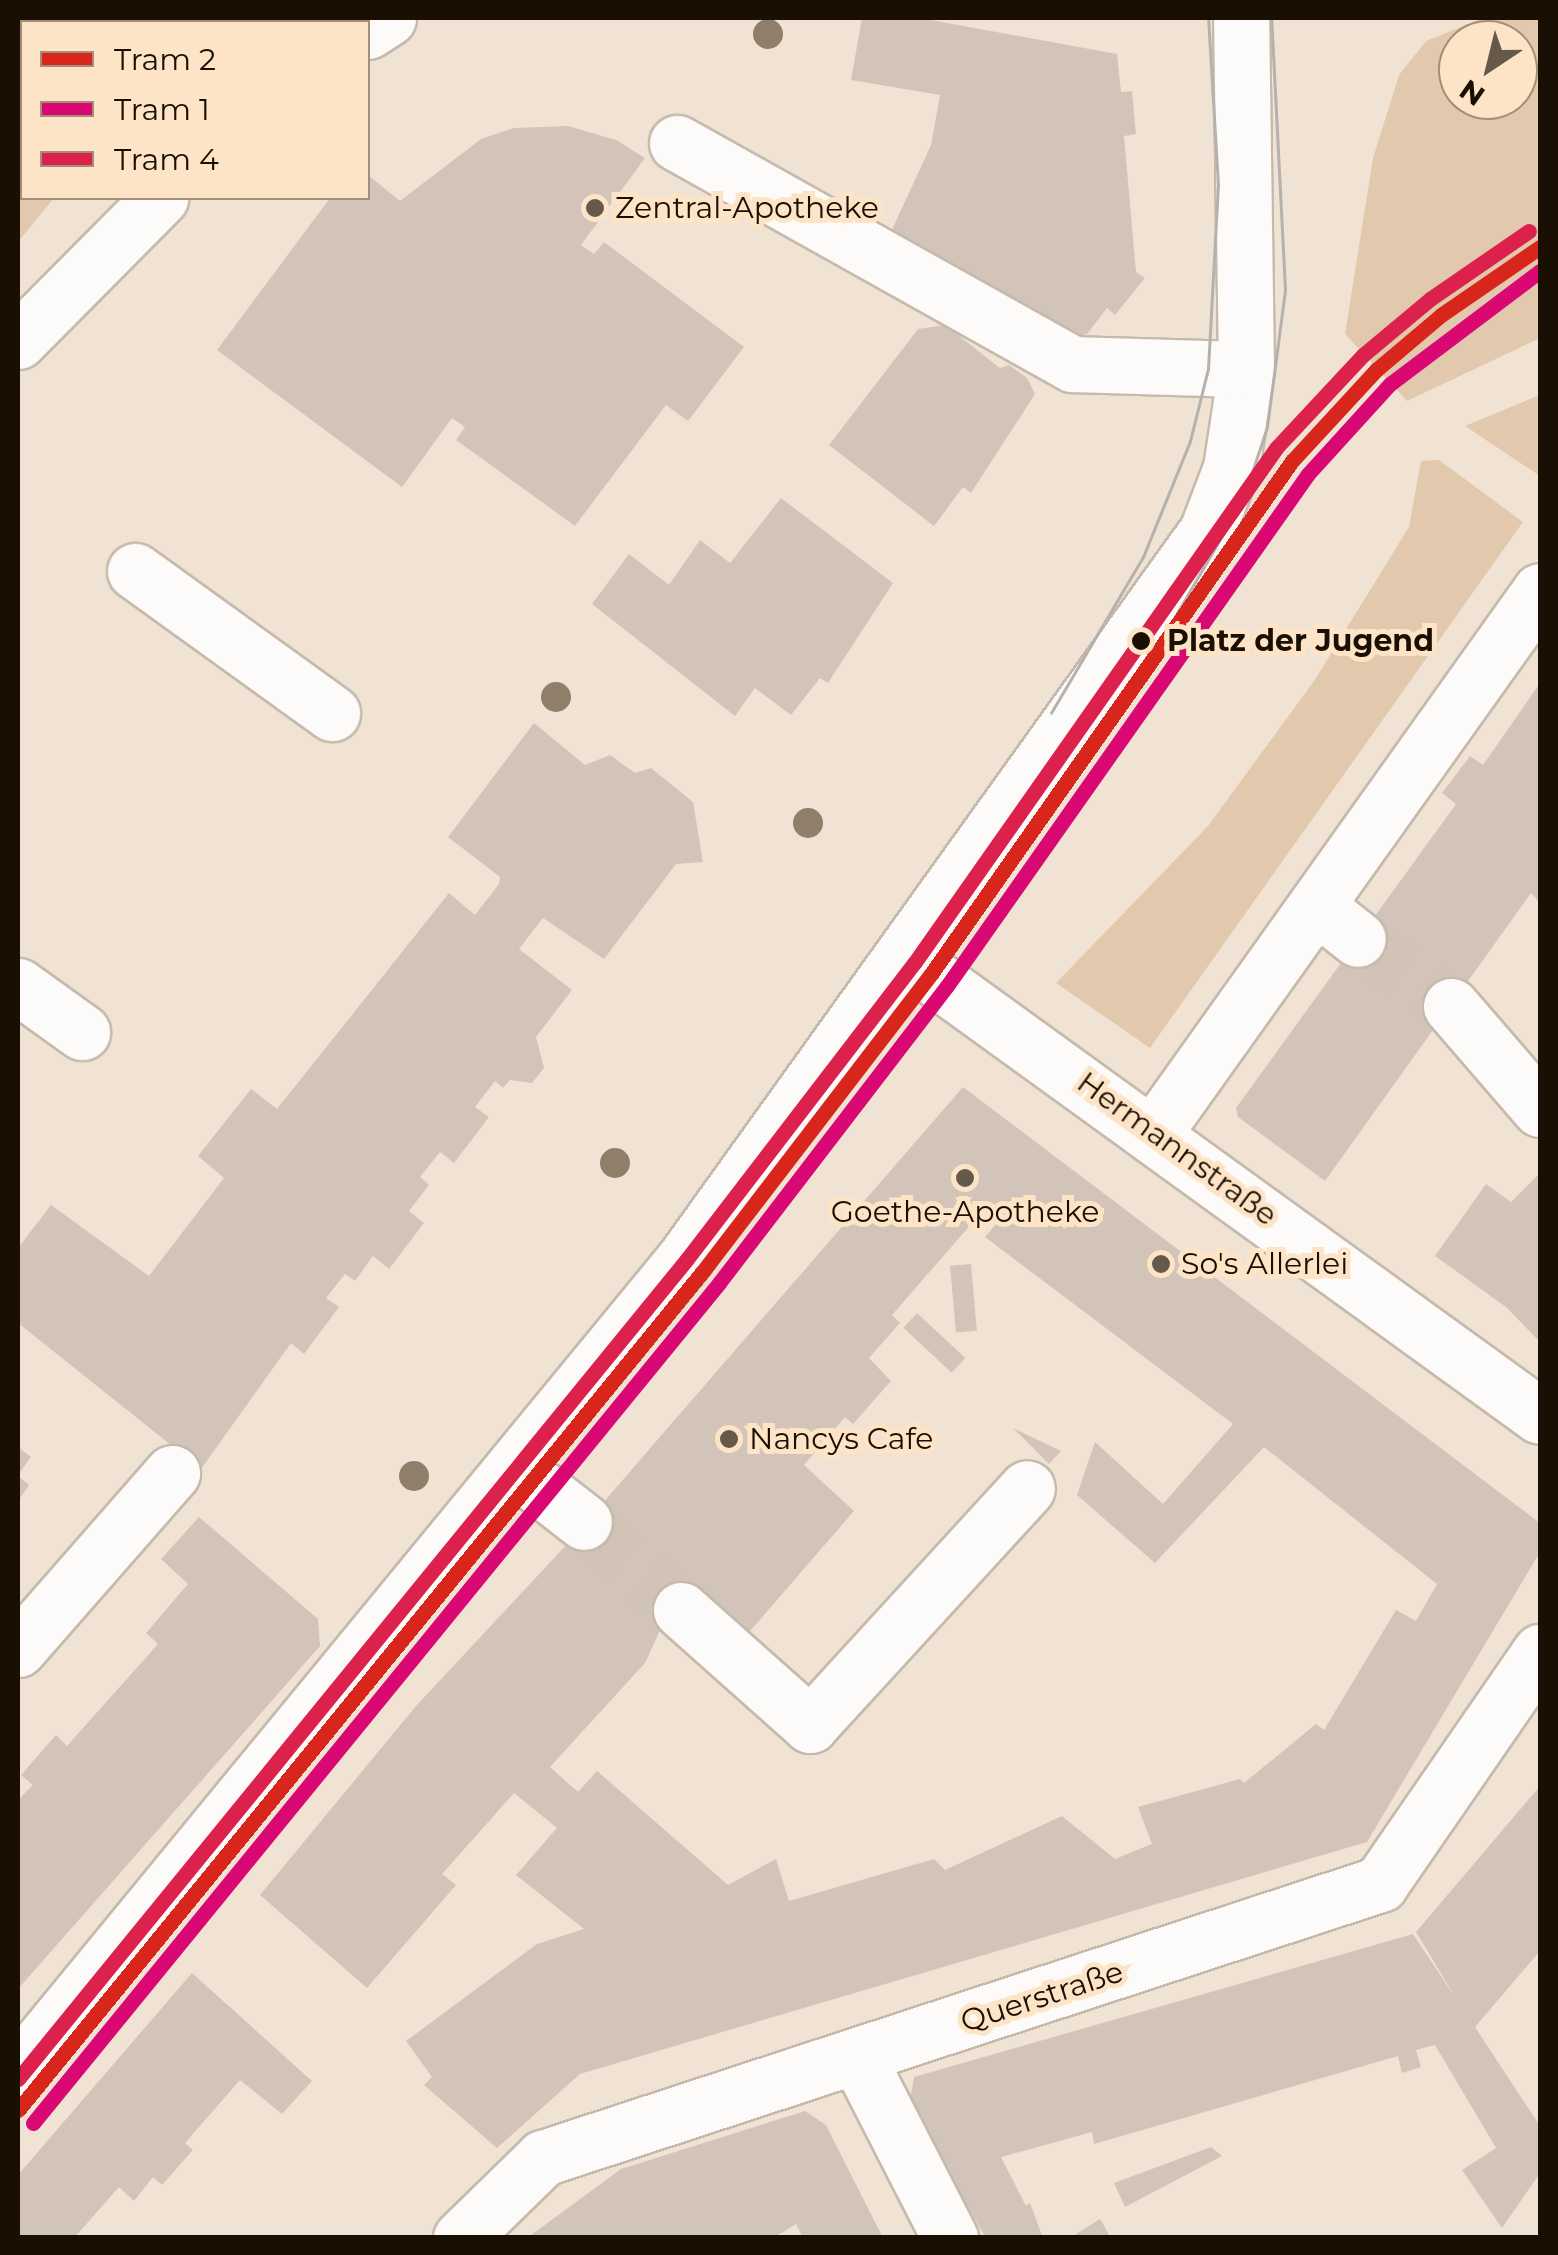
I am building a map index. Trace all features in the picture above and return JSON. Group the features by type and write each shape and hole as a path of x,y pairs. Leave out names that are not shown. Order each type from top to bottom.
{"street":[{"path":"18,2070 516,1469 685,1258 907,958 1208,531 1232,468 1246,369 1240,18"},
{"path":"677,143 1073,364 1246,369"},
{"path":"18,342 84,269 138,200"},
{"path":"84,269 158,200"},
{"path":"134,571 332,713"},
{"path":"1155,1132 1540,592"},
{"path":"1316,906 1358,938"},
{"name":"Hermannstraße","path":"907,958 1155,1132 1540,1416"},
{"path":"18,986 82,1032"},
{"path":"1451,1006 1540,1109"},
{"path":"516,1469 584,1522"},
{"path":"18,1649 172,1473"},
{"path":"681,1610 810,1725 1027,1488"},
{"name":"Querstraße","path":"461,2238 543,2158 1380,1884 1540,1652"},
{"path":"858,2058 950,2238"}],"shaded area":[{"path":"18,18 86,20 20,20 20,200 52,200 18,242"},
{"path":"1540,18 1540,338 1407,401 1345,334 1373,158 1399,75 1426,41 1438,36 1438,120 1538,120 1538,20 1478,20"},
{"path":"1540,395 1540,476 1465,426"},
{"path":"1439,460 1523,522 1150,1048 1056,983 1208,826 1314,681 1409,527 1421,461"}],"building":[{"path":"862,18 920,18 1117,54 1121,92 1132,91 1136,134 1124,136 1136,272 1145,278 1115,315 1107,308 1087,334 1057,341 885,245 931,145 940,95 851,80"},
{"path":"568,126 616,140 645,158 581,245 594,254 604,242 744,347 688,421 666,405 575,526 456,440 465,427 452,418 402,487 217,350 329,200 370,200 370,177 400,201 481,139 514,128"},
{"path":"945,325 1000,368 1009,365 1027,378 1035,394 971,493 963,487 934,526 829,445 918,329"},
{"path":"781,498 893,583 828,683 820,678 791,715 755,688 735,716 592,604 629,554 669,585 700,540 730,563"},
{"path":"1540,683 1540,903 1531,893 1325,1181 1238,1117 1236,1108 1456,804 1442,793 1470,756 1483,765"},
{"path":"534,723 585,765 610,755 635,773 651,768 693,802 703,862 676,864 604,959 543,918 519,949 572,990 536,1037 544,1068 532,1083 510,1080 503,1088 495,1081 475,1107 489,1117 454,1163 440,1152 420,1177 429,1185 409,1211 424,1223 389,1269 373,1256 355,1281 345,1274 326,1298 339,1307 304,1354 291,1343 201,1469 18,1323 18,1248 51,1205 149,1276 224,1178 198,1156 251,1089 277,1109 449,893 475,915 499,884 500,877 448,837"},
{"path":"963,1087 1540,1523 1540,1552 1367,1842 580,2074 497,2148 424,2085 432,2077 406,2041 537,1944 584,1929 516,1875 557,1828 514,1793 442,1874 456,1885 367,1988 260,1895 416,1706 569,1542","holes":["987,1206 1001,1218 985,1237 1233,1424 1163,1504 1095,1442 1077,1495 1155,1563 1264,1447 1437,1584 1416,1621 1396,1610 1324,1730 1316,1724 1244,1783 1240,1779 1138,1807 1152,1844 1115,1859 1062,1816 945,1870 934,1859 789,1901 776,1859 728,1885 597,1771 578,1792 550,1767 645,1663 663,1624 744,1638 854,1511 804,1465 845,1417 853,1424 891,1381 869,1358 900,1323 892,1315"]},
{"path":"1540,1173 1540,1342 1506,1307 1435,1256 1486,1184 1511,1202"},
{"path":"971,1264 977,1331 956,1333 950,1266"},
{"path":"917,1313 965,1358 952,1373 903,1328"},
{"path":"1013,1428 1061,1451 1049,1464"},
{"path":"18,1447 31,1457 18,1475"},
{"path":"18,1476 29,1485 18,1501"},
{"path":"199,1517 318,1619 320,1646 18,1989 18,1800 33,1785 21,1775 56,1735 67,1746 158,1644 146,1633 188,1584 161,1559"},
{"path":"1540,1786 1540,1951 1475,2027 1540,2126 1540,2173 1502,2228 1462,2170 1496,2148 1435,2045 1416,2050 1421,2067 1402,2073 1398,2056 1094,2144 1092,2132 1001,2157 1026,2206 1030,2203 1043,2238 986,2238 909,2106 914,2077 1413,1934 1457,2000 1416,1932"},
{"path":"192,1973 312,2081 282,2114 240,2080 185,2143 193,2150 162,2185 153,2177 134,2201 119,2187 74,2238 18,2238 18,2175"},
{"path":"805,2111 826,2125 883,2238 803,2238 796,2224 773,2238 527,2238 621,2169"},
{"path":"1211,2147 1222,2156 1125,2207 1114,2183"},
{"path":"1100,2219 1111,2238 1070,2238"}],"tunnel":[{"path":"1358,939 1451,1006"},
{"path":"584,1522 681,1610"}],"tram line":[{"path":"1051,713 1143,557 1190,441 1208,369 1218,185 1208,18"},
{"path":"1155,651 1243,500 1267,427 1285,290 1271,18"},
{"name":"4","path":"18,2079 687,1259 915,962 1277,447 1363,355 1430,299 1529,231"},
{"name":"2","path":"18,2110 703,1271 931,974 1292,461 1376,370 1441,315 1540,247"},
{"name":"1","path":"33,2123 719,1283 947,986 1308,474 1390,384 1540,271"}],"place":[{"name":"Zentral-Apotheke","path":"595,208"},
{"name":"Platz der Jugend","path":"1141,641"},
{"name":"Goethe-Apotheke","path":"965,1178"},
{"name":"So's Allerlei","path":"1161,1264"},
{"name":"Nancys Cafe","path":"729,1439"}]}
